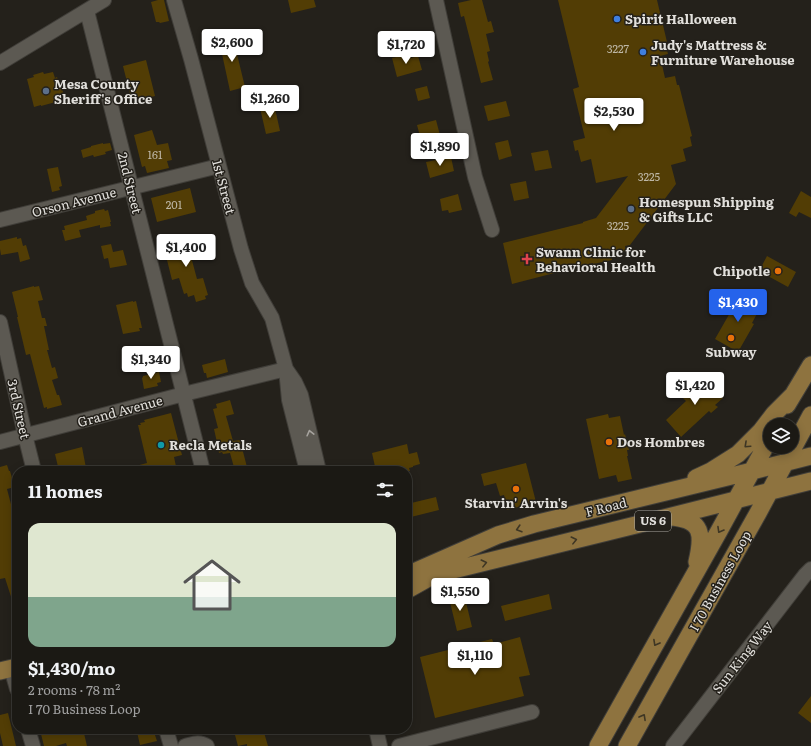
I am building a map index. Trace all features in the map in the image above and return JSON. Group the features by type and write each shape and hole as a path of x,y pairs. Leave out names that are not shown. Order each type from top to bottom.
{"main road":[{"path":"781,418 811,365"},
{"name":"US 6","path":"665,492 711,471 738,454 792,396"},
{"name":"I 70 Business Loop","path":"627,746 811,415"},
{"name":"I 70 Business Loop","path":"598,746 763,451"},
{"name":"F Road","path":"412,573 498,535 534,524 752,472 811,456"},
{"name":"F Road","path":"412,587 432,576 441,573 811,481"},
{"path":"668,517 689,521 700,533 701,542 695,574"}],"street":[{"path":"0,63 104,0"},
{"name":"1st Street","path":"174,0 249,275 255,290 272,318 286,369 289,400 305,466"},
{"path":"436,0 475,177 492,230"},
{"name":"2nd Street","path":"87,11 202,466"},
{"name":"Orson Avenue","path":"0,220 219,166"},
{"name":"3rd Street","path":"0,322 33,466"},
{"name":"1st Street","path":"286,369 295,382 301,395 318,466"},
{"name":"Grand Avenue","path":"0,442 286,369"},
{"name":"Sun King Way","path":"673,746 811,568"},
{"path":"399,746 532,712"},
{"path":"29,734 33,746"},
{"path":"167,734 171,746"},
{"path":"377,734 380,746"},
{"path":"185,746 197,743 207,746"}],"building":[{"path":"164,0 169,21 160,23 156,22 151,2"},
{"path":"288,0 314,0 316,7 291,13"},
{"path":"471,0 482,0 488,22 491,21 494,32 486,34 490,51 487,52 488,62 493,80 481,83 464,16 461,17 458,3"},
{"path":"558,0 657,0 667,42 665,43 668,54 660,56 665,78 675,76 677,85 679,85 692,136 690,137 692,146 683,149 686,161 671,165 676,184 630,245 625,246 626,251 611,255 612,260 593,263 512,284 503,243 583,223 596,218 628,176 596,183 591,159 581,162 578,150 575,151 573,141 585,138 573,89 579,87"},
{"path":"237,35 239,45 235,46 245,87 230,91 219,40"},
{"path":"410,54 411,58 418,56 422,70 397,77 392,58"},
{"path":"146,60 155,96 132,102 123,66"},
{"name":"Mesa County Sheriff's Office","path":"43,72 44,74 53,72 55,78 57,77 64,95 62,96 63,100 34,107 27,79 34,77 33,75"},
{"path":"427,86 430,98 418,101 415,89"},
{"path":"506,101 510,116 488,121 484,106"},
{"path":"274,104 280,131 266,134 260,108"},
{"path":"436,120 441,139 422,144 417,125"},
{"path":"152,130 157,145 168,143 172,160 167,161 169,168 147,173 145,166 142,167 134,135"},
{"path":"508,140 512,156 499,160 495,143"},
{"path":"103,143 110,143 112,150 105,152 106,154 94,157 93,155 83,158 81,150"},
{"path":"548,150 552,168 535,171 531,153"},
{"path":"451,157 454,171 430,178 426,162"},
{"path":"58,167 62,186 59,187 60,190 52,192 47,169"},
{"path":"526,181 529,198 514,201 510,184"},
{"path":"190,188 196,212 157,222 151,198"},
{"path":"801,191 811,197 811,218 799,212 796,217 789,213"},
{"path":"458,194 462,210 449,213 448,210 442,211 440,199"},
{"path":"104,209 105,211 108,210 111,226 100,228 100,225 79,230 81,237 65,241 62,230 65,230 64,226 87,220 86,216 95,213 95,211"},
{"path":"17,237 17,239 21,238 23,246 26,245 30,259 20,262 18,252 1,255 0,241"},
{"path":"200,237 203,249 190,253 197,279 203,278 208,295 205,296 206,299 196,302 194,295 188,297 187,293 184,294 179,278 172,280 164,248"},
{"path":"111,244 113,252 123,250 127,265 110,268 108,258 104,259 101,246"},
{"name":"Chipotle","path":"767,256 796,272 788,287 759,271"},
{"path":"39,286 43,300 38,301 42,318 45,318 47,326 44,326 49,350 47,350 52,368 55,367 58,378 52,380 62,405 47,409 47,407 44,408 30,354 26,355 12,292"},
{"path":"736,294 745,299 746,297 754,301 753,304 760,308 752,323 754,324 738,352 715,339 731,311 728,309"},
{"path":"136,301 142,328 139,328 140,331 123,334 116,305"},
{"path":"225,359 228,372 207,378 202,365"},
{"path":"159,372 161,382 157,383 158,386 144,389 143,376"},
{"path":"703,376 723,398 715,405 718,407 711,413 709,411 681,437 666,420 686,401 681,396 689,390 686,387 693,381 696,383"},
{"path":"230,400 234,414 226,416 233,441 240,440 247,466 234,466 230,453 219,453 214,429 218,428 213,409 217,408 216,404"},
{"name":"Recla Metals","path":"171,413 182,455 174,457 176,466 136,466 147,463 138,425 145,422 144,420"},
{"name":"Dos Hombres","path":"608,414 609,418 620,416 629,450 627,450 627,456 632,479 618,482 616,475 599,479 586,419"},
{"path":"407,444 409,454 417,452 420,464 412,467 412,466 375,466 372,453"},
{"path":"82,447 86,466 58,466 55,454"},
{"name":"Starvin' Arvin's","path":"526,463 536,502 507,510 504,495 500,496 496,483 484,486 481,474"},
{"path":"7,465 12,478 11,488 7,489 12,508 12,600 5,578 0,579 0,467"},
{"path":"436,497 439,510 412,517 412,503"},
{"path":"464,594 472,627 457,631 449,598"},
{"path":"549,594 552,609 505,621 501,606"},
{"path":"520,637 530,675 519,677 524,696 435,718 420,657 492,639 494,644"},
{"path":"811,696 811,723 798,713"},
{"path":"8,713 16,746 3,746 0,733 0,715"},
{"path":"41,734 84,734 87,746 67,746 66,743 56,746 44,746"},
{"path":"137,734 155,734 157,741 140,745"},
{"path":"264,734 268,746 247,746 247,744 238,746 235,735"}],"place":[{"name":"Spirit Halloween","path":"617,19"},
{"name":"Judy's Mattress & Furniture Warehouse","path":"643,52"},
{"name":"Mesa County Sheriff's Office","path":"46,91"},
{"name":"Homespun Shipping & Gifts LLC","path":"631,209"},
{"name":"Swann Clinic for Behavioral Health","path":"527,259"},
{"name":"Chipotle","path":"778,271"},
{"name":"Subway","path":"731,338"},
{"name":"Dos Hombres","path":"609,442"},
{"name":"Recla Metals","path":"161,445"},
{"name":"Starvin' Arvin's","path":"516,489"}]}
